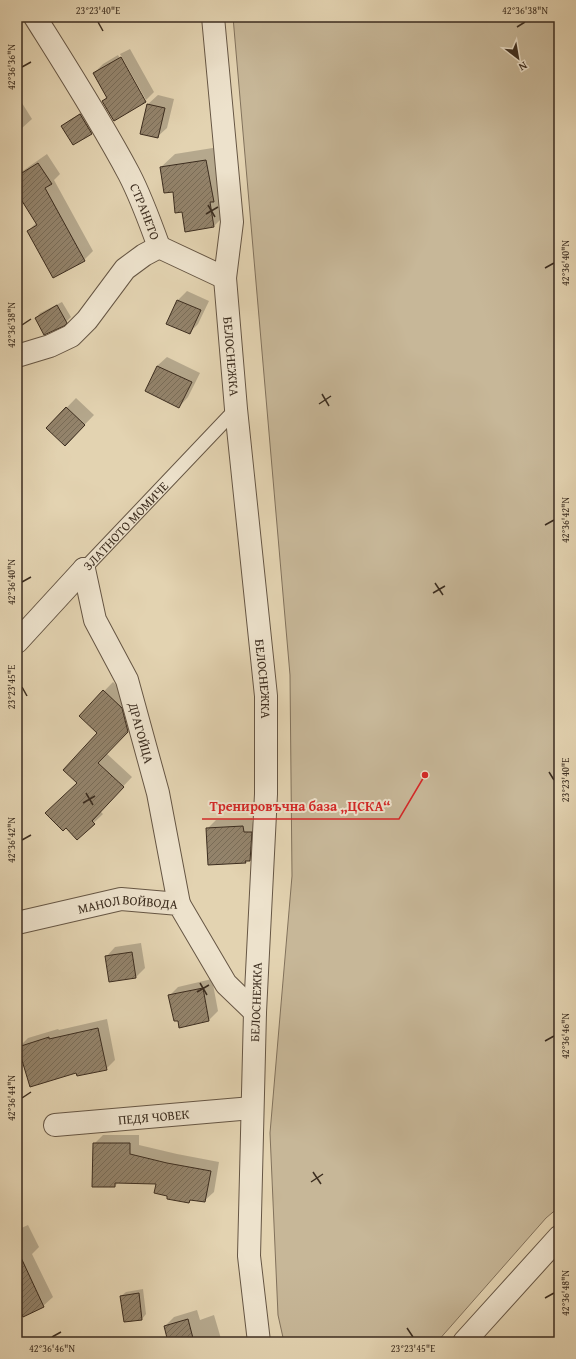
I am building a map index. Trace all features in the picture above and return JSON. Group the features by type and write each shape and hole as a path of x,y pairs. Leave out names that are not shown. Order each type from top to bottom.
{"street":[{"name":"СТРАНЕТО","path":"17,356 50,346 71,336 87,320 125,270 159,247 146,212 129,174 78,86 35,17"},
{"name":"БЕЛОСНЕЖКА","path":"213,17 232,222 225,278 236,409 266,696 266,794 255,1012 249,1256 260,1342"},
{"path":"159,247 225,278"},
{"name":"ЗЛАТНОТО МОМИЧЕ","path":"17,642 84,569"},
{"name":"ДРАГОЙЦА","path":"84,569 95,620 127,680 158,793 179,904"},
{"name":"МАНОЛ ВОЙВОДА","path":"17,922 121,898 179,904 226,984 255,1012"},
{"name":"ПЕДЯ ЧОВЕК","path":"55,1125 252,1108"},
{"path":"464,1342 559,1237"}],"lane":[{"name":"ЗЛАТНОТО МОМИЧЕ","path":"84,569 236,409"}],"shaded area":[{"path":"233,17 559,17 559,1207 546,1218 437,1342 284,1342 278,1315 270,1133 292,876 290,675"}],"building":[{"path":"121,57 146,102 114,121 102,101 107,98 93,73"},
{"path":"147,104 165,108 158,138 140,134"},
{"path":"80,114 92,134 73,145 61,126"},
{"path":"206,160 214,202 210,202 214,227 185,232 182,212 175,213 173,192 164,193 160,167"},
{"path":"38,163 52,184 45,188 85,261 53,278 27,231 37,225 17,193 17,176"},
{"path":"177,300 201,310 190,334 166,324"},
{"path":"57,305 67,323 64,326 44,335 35,318"},
{"path":"157,366 192,382 179,408 145,391"},
{"path":"66,407 85,425 65,446 46,428"},
{"path":"103,690 122,708 128,732 98,763 124,787 92,821 95,824 77,840 66,828 63,831 45,813 77,783 63,770 97,733 79,716"},
{"path":"243,826 244,832 252,832 250,861 245,861 246,863 208,865 206,828"},
{"path":"132,952 136,978 109,982 105,956"},
{"path":"203,988 209,1021 179,1028 178,1021 174,1021 168,995"},
{"path":"98,1028 107,1070 77,1076 76,1073 30,1087 18,1047 49,1037 49,1039"},
{"path":"93,1143 130,1143 130,1154 167,1163 211,1171 205,1202 190,1200 189,1203 167,1199 167,1196 154,1193 156,1184 115,1183 115,1187 92,1187"},
{"path":"17,1249 44,1307 23,1317 17,1303"},
{"path":"139,1293 142,1320 124,1322 120,1296"},
{"path":"188,1319 194,1342 168,1342 164,1326"}],"place":[{"name":"Тренировъчна база „ЦСКА“","path":"425,775"}]}
